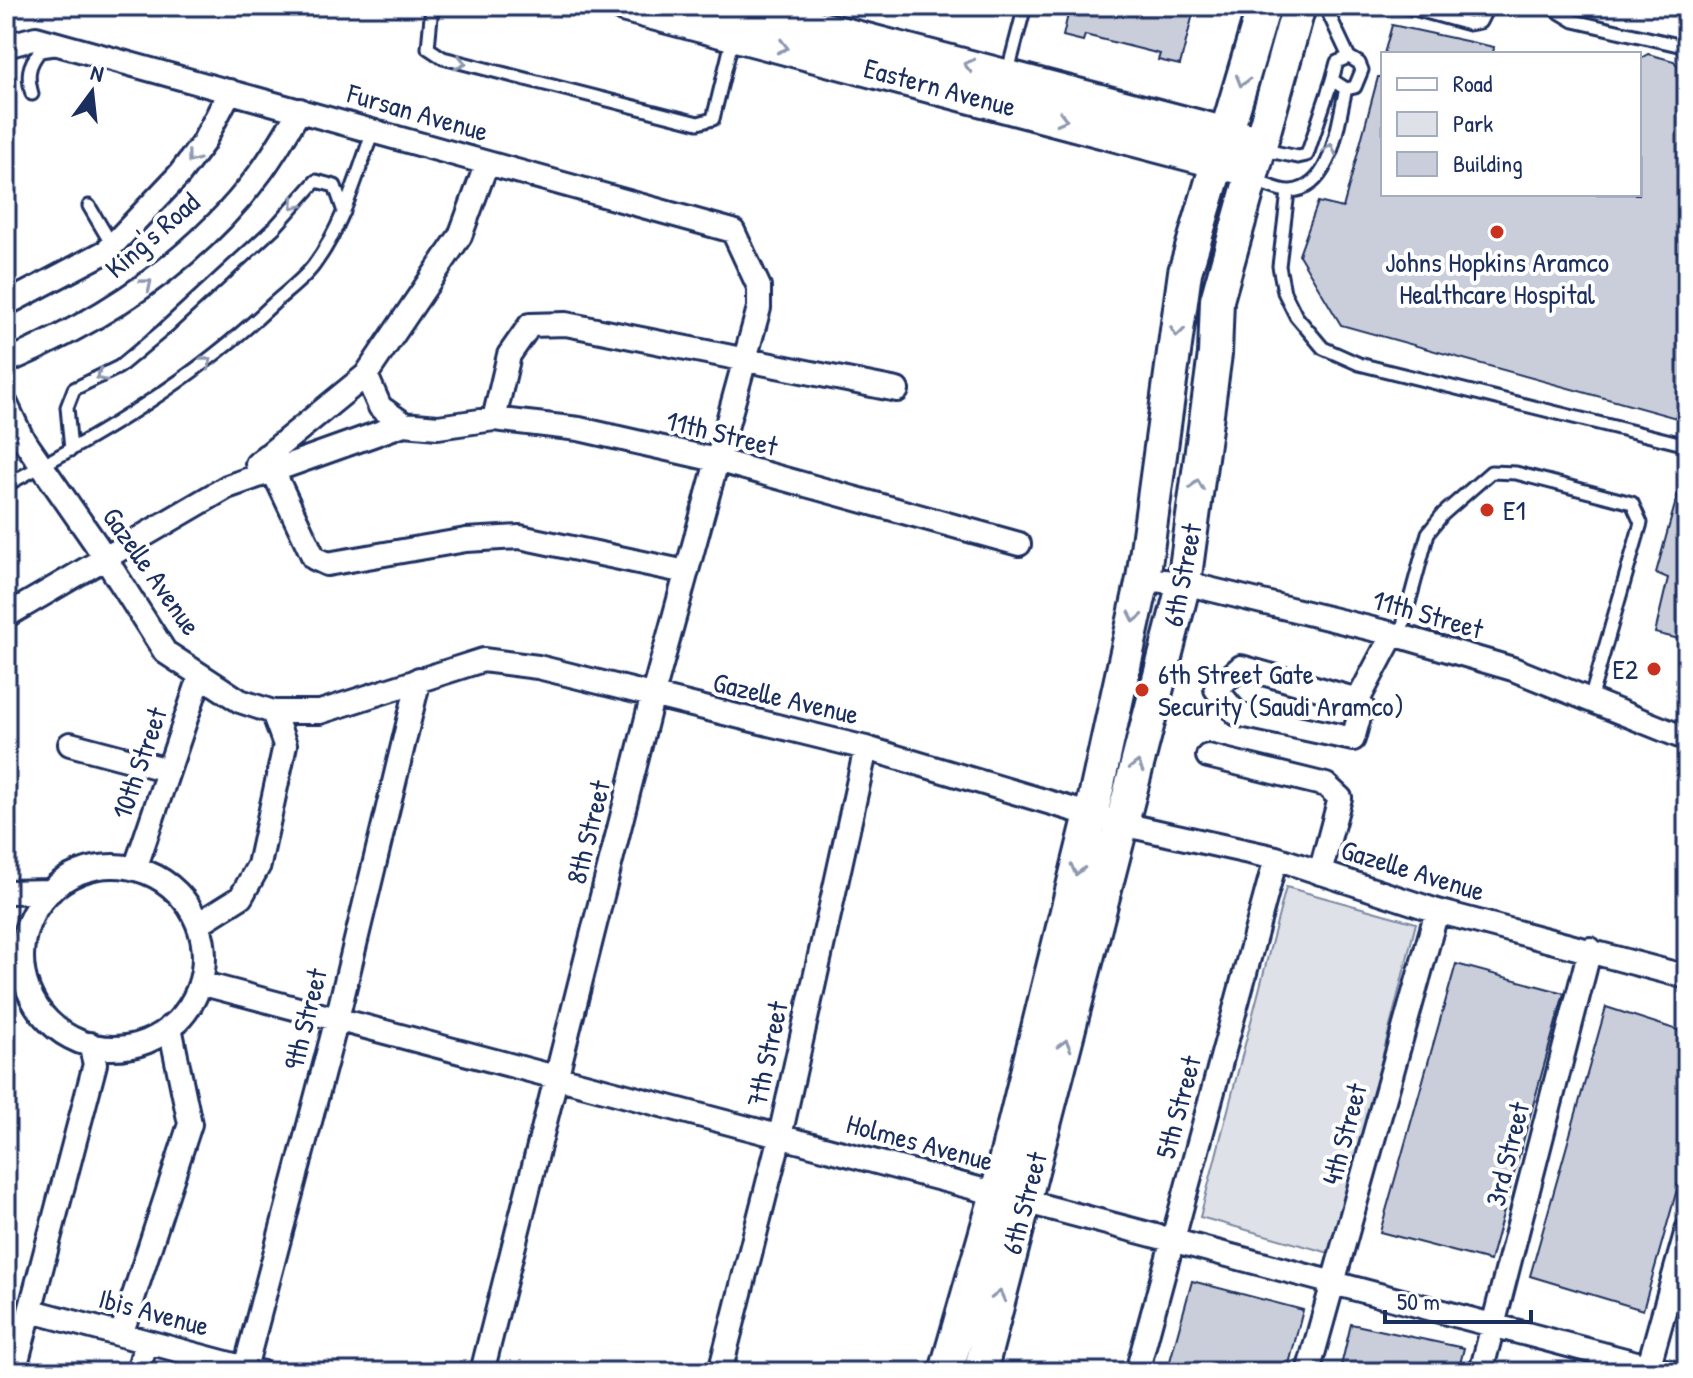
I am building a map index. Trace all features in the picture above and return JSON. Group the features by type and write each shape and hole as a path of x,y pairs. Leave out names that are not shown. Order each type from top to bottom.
{"main road":[{"name":"Eastern Avenue","path":"626,6 731,15 1222,147 1256,160"},
{"name":"6th Street","path":"980,1372 1010,1197 1143,579 1185,272 1264,6"},
{"name":"6th Street","path":"946,1372 1010,1197 1122,824 1184,583 1215,354 1217,300 1299,6"}],"street":[{"name":"Fursan Avenue","path":"6,46 36,38 733,231 759,287 759,308"},
{"name":"King's Road","path":"6,304 112,245 179,175 203,143 230,91"},
{"name":"King's Road","path":"6,362 60,339 137,292 197,242 260,173 300,110"},
{"name":"11th Street","path":"270,464 366,375 460,236 487,163"},
{"name":"8th Street","path":"482,1372 652,698 759,308"},
{"path":"494,419 509,355 530,325 566,324 745,357 897,390"},
{"path":"366,375 380,407 404,424"},
{"name":"Gazelle Avenue","path":"6,404 21,436 105,557 165,652 240,701 273,712 320,712 483,660 538,667 652,698 866,748 1122,824 1276,858 1437,911 1687,977"},
{"name":"11th Street","path":"6,616 270,464 404,424 438,427 494,419 579,429 716,460 1019,544"},
{"path":"270,464 314,558 327,564 466,540 520,537 686,572"},
{"name":"11th Street","path":"1143,579 1184,583 1397,635 1513,669 1687,739"},
{"path":"1358,700 1397,635"},
{"path":"1241,667 1358,700 1362,706 1353,739 1237,714 1216,689 1241,667"},
{"name":"10th Street","path":"135,869 200,677"},
{"name":"9th Street","path":"250,1371 419,679"},
{"path":"198,924 241,897 259,865 285,745 273,712"},
{"path":"70,744 168,770"},
{"name":"7th Street","path":"720,1372 780,1136 866,748"},
{"path":"1208,756 1326,785 1340,798 1320,873"},
{"name":"5th Street","path":"1137,1372 1276,858"},
{"path":"94,868 135,869 174,889 198,924 204,952 200,983 189,1006 170,1027 132,1045 90,1044 64,1033 42,1014 14,964 23,947 30,920 51,891 68,878 94,868"},
{"path":"6,892 51,891"},
{"name":"4th Street","path":"1308,1372 1437,911"},
{"name":"3rd Street","path":"1481,1372 1590,949"},
{"name":"Holmes Avenue","path":"200,983 1655,1370"},
{"path":"121,1335 190,1124 170,1027"},
{"path":"14,1372 95,1064 90,1044"},
{"path":"1655,1370 1687,1230"},
{"name":"Ibis Avenue","path":"32,1311 250,1371"},
{"path":"138,1372 146,1342"}],"lane":[{"path":"432,6 428,48 443,58 698,123 713,119 731,15"},
{"path":"1004,89 1025,6"},
{"path":"1325,6 1349,57 1359,63 1362,70 1355,87 1346,89 1332,80"},
{"path":"1403,6 1439,11 1469,24 1480,22 1488,6"},
{"path":"1549,6 1574,21 1687,47"},
{"path":"32,94 28,81 30,62 40,51 71,48"},
{"path":"1256,160 1307,155 1337,62 1349,57"},
{"path":"1288,192 1309,188 1323,174 1346,89"},
{"path":"6,485 71,450 182,382 251,325 314,265 344,212 373,131"},
{"path":"1256,160 1288,192"},
{"path":"71,450 67,407 74,389 119,367 161,332 275,227 316,181 335,186 344,212"},
{"path":"1288,192 1279,266 1284,292 1296,316 1323,348 1359,364 1687,445"},
{"path":"89,206 112,245"},
{"path":"1397,635 1428,533 1443,514 1491,472 1516,473 1632,503 1641,523 1590,700"}],"green space":[{"path":"1286,887 1416,923 1333,1254 1200,1217"}],"building":[{"path":"1070,6 1195,6 1180,65 1158,60 1160,54 1085,35 1083,41 1063,36"},
{"path":"1392,25 1494,47 1493,52 1385,52"},
{"name":"Johns Hopkins Aramco Healthcare Hospital","path":"1648,54 1674,61 1687,80 1687,421 1341,325 1299,255 1318,202 1343,208 1378,77 1381,77 1381,196 1641,196 1641,58"},
{"path":"1682,479 1687,479 1687,641 1655,633 1668,578 1656,573"},
{"path":"1456,964 1564,993 1490,1261 1380,1232"},
{"path":"1606,1007 1687,1033 1687,1154 1643,1310 1530,1276"},
{"path":"1192,1281 1303,1310 1287,1372 1167,1372"},
{"path":"1351,1324 1464,1348 1458,1372 1371,1372 1341,1366"}],"place":[{"name":"Johns Hopkins Aramco Healthcare Hospital","path":"1497,232"},
{"name":"E1","path":"1487,510"},
{"name":"E2","path":"1654,669"},
{"name":"6th Street Gate Security (Saudi Aramco)","path":"1142,690"}]}
